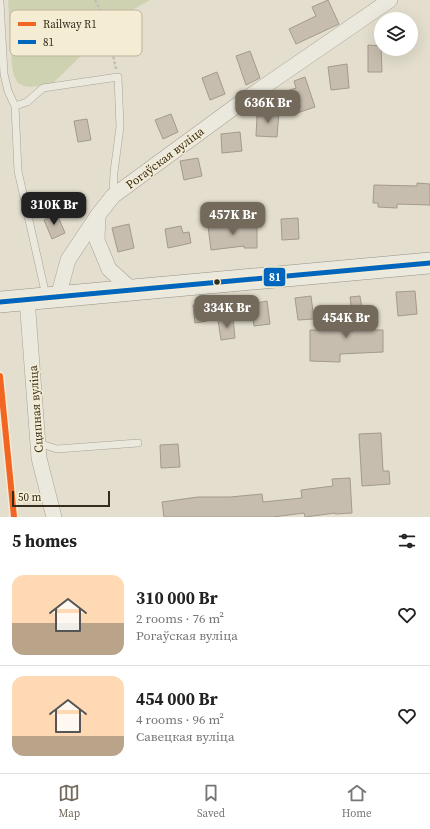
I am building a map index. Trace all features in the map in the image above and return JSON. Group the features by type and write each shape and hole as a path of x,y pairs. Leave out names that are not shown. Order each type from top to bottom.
{"main road":[{"path":"0,302 430,263"}],"street":[{"name":"Рогаўская вуліца","path":"44,298 98,215 114,196 240,102 390,0"},
{"path":"98,215 97,240 109,269 132,290"},
{"name":"Сцяпная вуліца","path":"44,298 38,443 39,458 54,517"}],"lane":[{"path":"0,2 4,74 8,92 15,106 18,171 44,298"},
{"path":"15,106 27,102 43,88 118,77 120,127 114,172 114,196"},
{"path":"38,443 57,449 138,442"}],"path":[{"path":"96,0 101,10"},
{"path":"113,56 118,77"}],"green space":[{"path":"8,0 150,0 132,10 10,10 10,33"},
{"path":"11,56 81,56 52,84 30,87 24,86 18,83 14,76"}],"building":[{"path":"328,0 339,24 296,44 289,29 316,16 312,7"},
{"path":"368,45 374,45 374,56 381,56 382,72 368,72"},
{"path":"250,51 260,78 246,85 236,56"},
{"path":"347,64 349,88 331,90 328,67"},
{"path":"217,72 225,94 210,100 202,78"},
{"path":"305,77 315,107 291,115 284,92 296,88 294,81"},
{"path":"262,111 279,111 277,137 256,136 257,116 262,116"},
{"path":"171,114 178,132 163,139 155,120"},
{"path":"87,119 91,140 78,142 74,121"},
{"path":"240,132 242,151 222,153 221,134"},
{"path":"198,158 202,176 184,180 180,161"},
{"path":"417,183 430,184 430,205 397,204 397,208 378,207 378,203 373,203 374,185 417,186"},
{"path":"57,214 65,233 52,239 44,220"},
{"path":"298,218 299,239 282,240 281,219"},
{"path":"232,223 257,223 257,248 244,248 244,246 211,250 208,226"},
{"path":"129,224 134,248 118,252 112,228"},
{"path":"181,226 183,233 189,232 191,243 168,248 165,229"},
{"path":"415,291 417,314 398,316 396,292"},
{"path":"311,296 314,319 298,320 295,298"},
{"path":"360,296 365,330 383,330 383,352 340,354 340,362 310,361 310,330 354,331 350,297"},
{"path":"267,301 270,324 254,326 251,304"},
{"path":"205,304 207,321 195,323 193,305"},
{"path":"233,318 235,338 221,340 218,320"},
{"path":"381,433 383,471 389,471 390,484 362,486 359,434"},
{"path":"178,444 180,467 161,468 160,445"},
{"path":"350,478 352,513 335,513 305,517 304,513 273,517 164,517 162,502 198,497 230,497 262,494 263,502 302,498 301,490 333,486 332,479"}],"rail line":[{"name":"R1","path":"0,376 14,517"}],"transit line":[{"name":"81","path":"0,302 430,263"}]}
